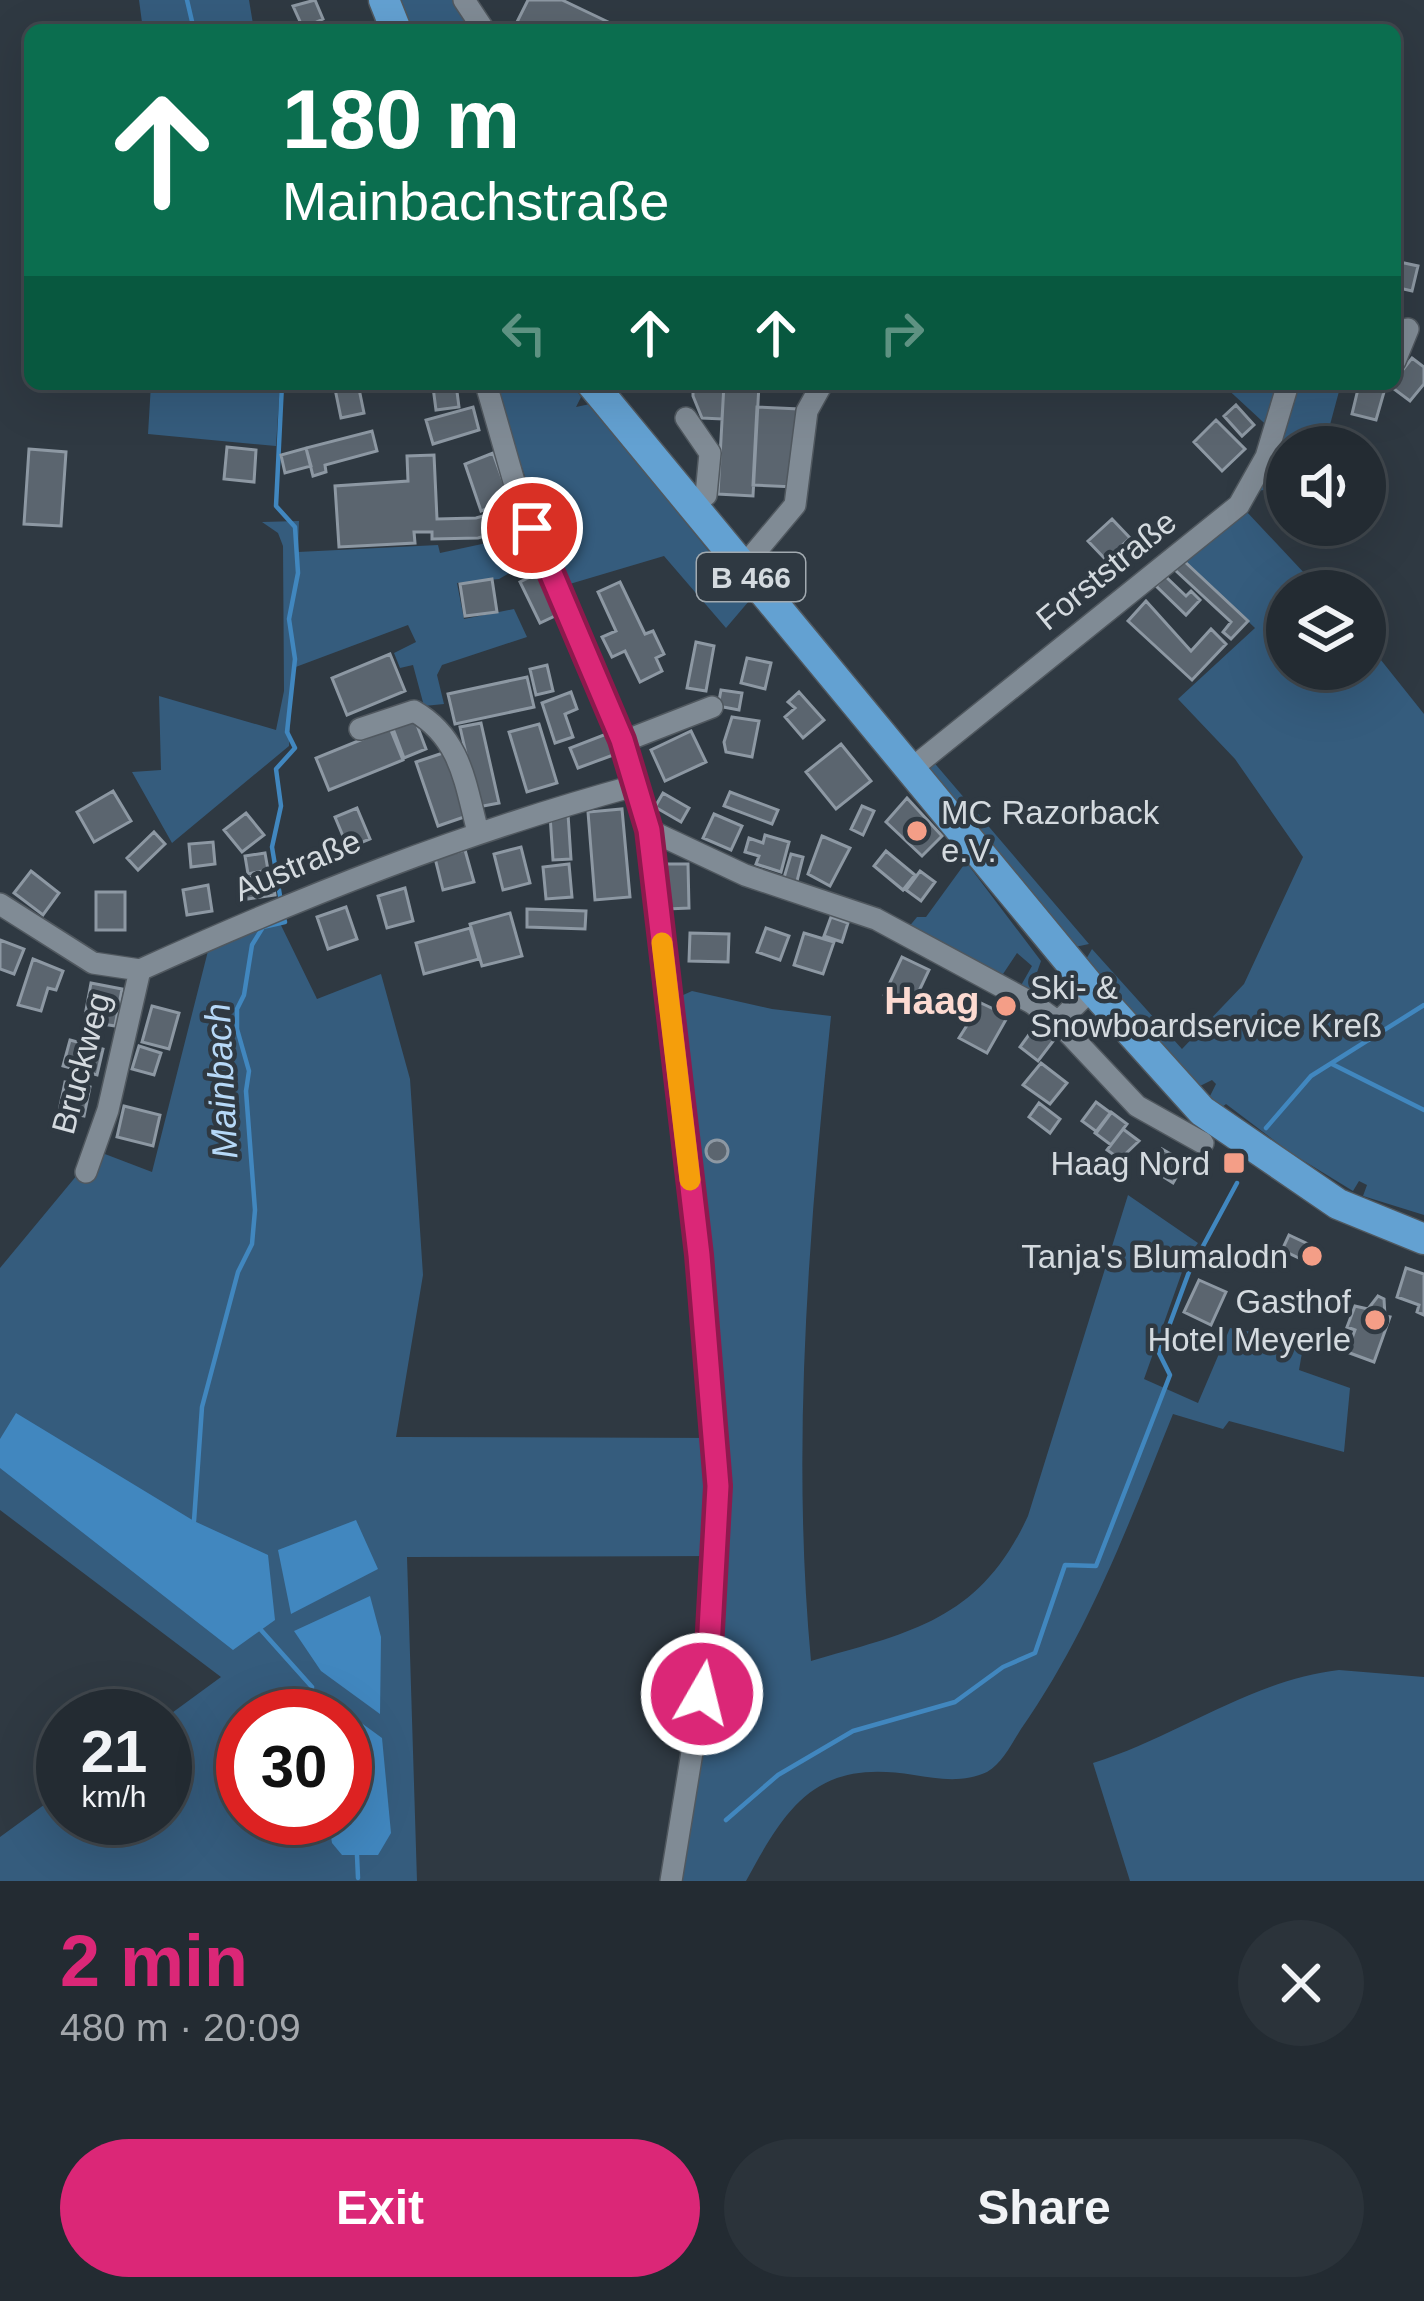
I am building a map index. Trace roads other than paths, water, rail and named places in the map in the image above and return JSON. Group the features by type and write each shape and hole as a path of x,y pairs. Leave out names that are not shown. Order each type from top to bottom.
{"main road":[{"name":"B 466","path":"597,390 1092,989 1202,1111 1338,1204 1424,1239"}],"street":[{"path":"1401,346 1408,329"},
{"path":"488,390 515,485 622,742 649,830 699,1255 718,1486 709,1648 671,1881"},
{"path":"743,567 795,505 807,411 819,390"},
{"name":"Forststraße","path":"911,769 1239,505 1266,457 1286,390"},
{"path":"686,418 710,453 706,495 692,506"},
{"path":"622,742 712,707"},
{"path":"360,729 414,712 442,732 454,747 478,832"},
{"name":"Austraße","path":"140,970 269,911 478,832 634,786"},
{"path":"649,830 745,875 876,919 1032,1003 1058,1022 1137,1106 1204,1143"},
{"path":"0,904 93,963 140,970"},
{"name":"Bruckweg","path":"86,1172 108,1110 140,970"},
{"path":"1058,1022 1092,989"}],"waterway":[{"name":"Mainbach","path":"187,0 193,24"},
{"name":"Mainbach","path":"281,902 272,847 281,806 276,769 295,748 287,732 295,659 289,619 298,573 295,527 276,506 282,390"},
{"name":"Mainbach","path":"194,1521 202,1407 238,1272 252,1244 255,1210 246,1091 249,1071 237,1029 237,1009 244,995 252,945 263,927 285,922 283,914"},
{"path":"1266,1128 1311,1076 1424,1005"},
{"path":"1332,1064 1424,1110"},
{"path":"726,1820 778,1775 853,1731 955,1702 1003,1667 1035,1653 1065,1565 1096,1566 1170,1375 1159,1353 1189,1272 1237,1183"},
{"path":"261,1630 312,1687"},
{"path":"357,1855 358,1878"}],"place":[{"name":"MC Razorback e.V.","path":"917,831"},
{"name":"Ski- & Snowboardservice Kreß","path":"1006,1006"},
{"name":"Haag Nord","path":"1234,1163"},
{"name":"Tanja's Blumalodn","path":"1312,1256"},
{"name":"Gasthof Hotel Meyerle","path":"1375,1320"}],"district":[{"name":"Haag","path":"932,1000"}]}
